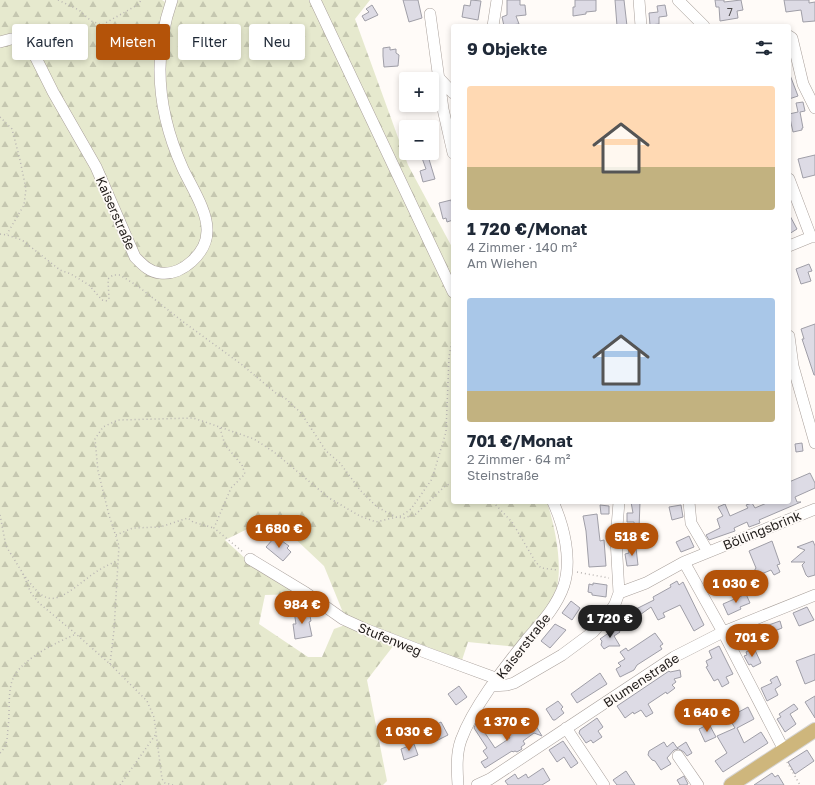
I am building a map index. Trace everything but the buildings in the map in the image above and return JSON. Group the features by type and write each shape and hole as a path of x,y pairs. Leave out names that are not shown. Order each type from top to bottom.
{"main road":[{"path":"731,785 815,730"}],"street":[{"name":"Kaiserstraße","path":"0,42 17,38 27,44 32,50 53,92 96,167 135,257 144,266 152,271 160,274 169,273 178,270 197,257 206,240 207,230 202,210 182,168 171,139 164,111 160,81 160,51 165,20 172,0"},
{"path":"315,0 451,288"},
{"path":"493,24 497,0"},
{"path":"639,0 641,24"},
{"path":"678,0 702,24"},
{"path":"430,14 438,72"},
{"path":"791,37 803,84 815,108"},
{"path":"439,78 451,91"},
{"path":"439,78 443,109 451,144"},
{"path":"791,184 813,237 791,245"},
{"path":"791,351 793,366 811,418 815,443"},
{"name":"Kaiserstraße","path":"455,784 461,740 474,713 519,649 552,609 564,585 567,571 567,552 564,533 554,504"},
{"path":"495,682 514,683 562,655 593,632 612,610 619,593 616,538 619,504"},
{"name":"Böllingsbrink","path":"689,504 691,523 708,552"},
{"name":"Böllingsbrink","path":"619,593 646,583 684,562 815,509"},
{"name":"Stufenweg","path":"250,558 306,593 343,619 495,682"},
{"path":"684,562 723,632 782,751"},
{"name":"Blumenstraße","path":"477,785 490,780 674,657 723,632 815,595"},
{"path":"566,728 604,785"},
{"path":"678,756 698,785"}],"path":[{"path":"58,0 79,10 91,21 102,25 139,4 141,0"},
{"path":"0,117 12,129 26,189 24,205 6,234"},
{"path":"0,234 6,234 22,240 60,270 71,274 90,285 102,300 106,301 109,299 108,279 112,275 120,275 140,287 182,321 241,364 277,394 286,398 301,413 326,451 340,463 360,490 377,507 396,517 404,518 416,514 444,487 451,483"},
{"path":"110,664 114,630 119,546 109,515 98,471 95,439 103,427 118,420 193,418 254,439 274,452 329,498 360,516 376,522 401,516 411,509 432,479 446,432 449,357 451,346"},
{"path":"214,528 231,488 245,474 242,465 225,445 220,428"},
{"path":"495,504 512,522 535,561 541,568 618,580"},
{"path":"0,515 6,546 22,572 40,594 48,598 64,594 95,572 118,560"},
{"path":"116,535 133,528 160,527 188,518 193,522 214,528 250,558"},
{"path":"22,572 31,593 39,603 110,664 147,701 154,716 162,779 165,783 173,785"},
{"path":"0,753 6,747 10,715 11,684 16,671 58,642 76,634"},
{"path":"120,785 156,734"},
{"path":"782,751 800,785"}],"green space":[{"path":"0,0 162,0 165,2 166,0 370,0 355,19 399,140 399,160 406,160 451,245 451,504 548,504 556,536 559,562 559,575 554,597 542,616 517,647 468,642 462,660 344,615 324,566 272,517 225,540 248,561 302,594 265,595 259,624 308,657 322,657 334,629 345,625 394,645 367,680 387,781 383,785 0,785"}]}
